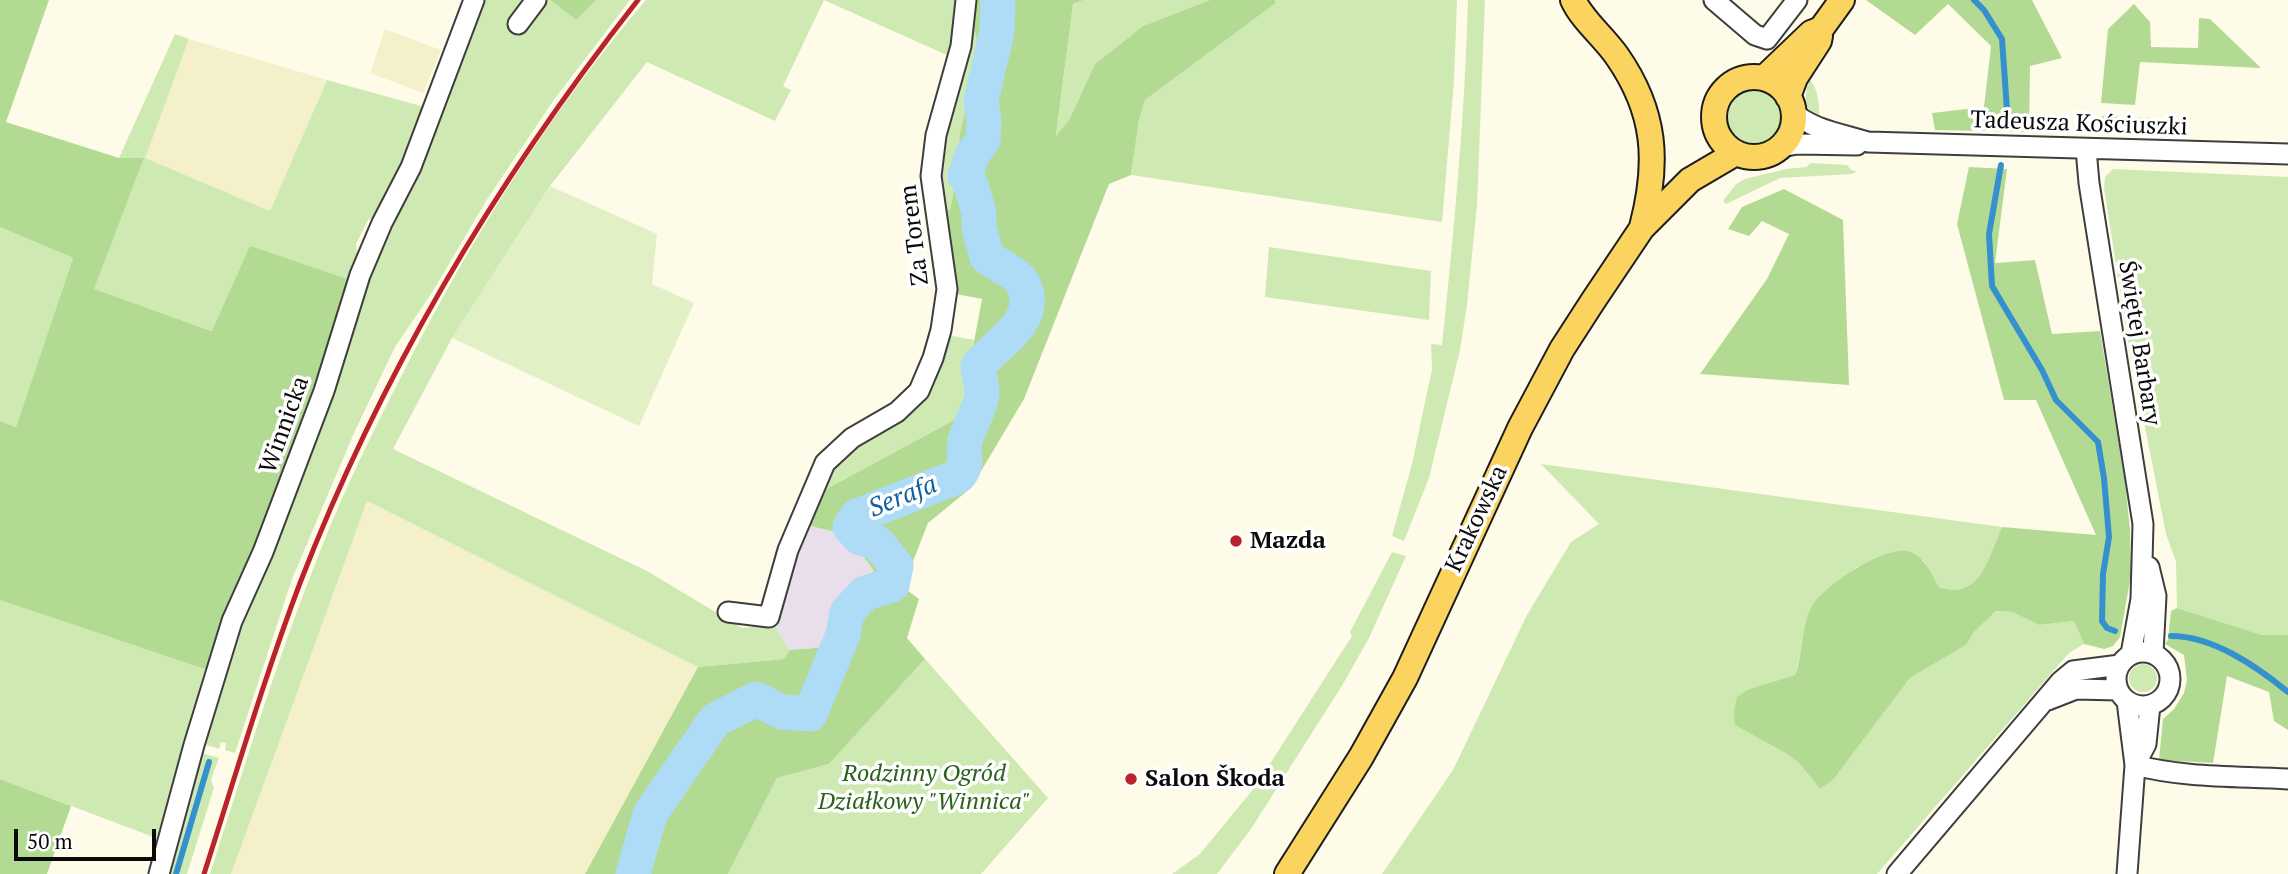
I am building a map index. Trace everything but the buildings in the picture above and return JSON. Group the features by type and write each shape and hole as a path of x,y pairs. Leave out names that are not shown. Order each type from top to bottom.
{"main road":[{"path":"1573,0 1584,18 1617,56 1646,113 1653,152 1651,188 1642,228"},
{"path":"1791,104 1778,85 1764,78 1741,79 1722,92 1715,106 1716,132 1723,143 1736,153 1746,156 1759,156 1780,147 1792,127 1791,104 1795,79 1819,41 1821,29 1842,0"},
{"path":"1764,78 1811,33 1821,29"},
{"name":"Krakowska","path":"1690,180 1716,132"},
{"name":"Krakowska","path":"1287,874 1361,757 1405,678 1487,496 1562,349 1642,228 1690,180 1736,153"}],"street":[{"name":"Winnicka","path":"159,874 194,745 232,621 263,552 324,391 360,275 382,223 411,167 474,0"},
{"name":"Za Torem","path":"728,612 769,617 788,550 825,463 852,438 897,412 919,391 933,358 941,330 947,289 931,176 936,135 961,46 966,0"},
{"path":"1714,0 1755,35 1767,39 1797,0"},
{"name":"Tadeusza Kościuszki","path":"1791,104 1802,120 1868,142"},
{"name":"Tadeusza Kościuszki","path":"1780,147 1798,144 1850,146 1868,142 2288,154"},
{"name":"Świętej Barbary","path":"2086,149 2092,204 2143,524 2141,599 2125,659"},
{"name":"Świętej Barbary","path":"2144,545 2156,596 2153,653"},
{"path":"1897,874 2043,701 2073,671 2125,659 2143,651 2153,653 2165,662 2170,676 2167,691 2157,702 2150,705 2135,705 2123,695 2076,689 2043,701"},
{"path":"2125,659 2116,677 2123,695 2135,765 2127,874"},
{"path":"2135,765 2146,744 2150,705"},
{"path":"2135,765 2193,774 2288,779"}],"shaded area":[{"path":"385,29 441,50 423,93 370,73"},
{"path":"189,39 327,80 270,211 144,158"},
{"path":"367,501 698,667 585,874 231,874"},
{"path":"806,525 848,535 874,571 843,598 828,647 790,650 774,625"}],"green space":[{"path":"0,0 49,0 6,122 119,158 144,158 94,289 212,331 250,246 350,280 210,671 0,600 0,421 16,427 73,258 0,227"},
{"path":"480,0 550,0 576,20 596,0 630,0 553,101 486,201 433,291 395,347 354,433 292,579 235,753 225,750 226,743 221,742 219,749 201,743 227,657 366,277"},
{"path":"550,0 596,0 576,20"},
{"path":"646,0 824,0 783,86 791,90 775,121 647,62 550,186 452,338 393,449 647,571 742,628 774,625 790,650 784,659 698,667 367,501 231,874 210,874 290,629 360,459 430,322 484,225 544,132 610,43"},
{"path":"824,0 957,0 951,57"},
{"path":"972,0 1084,0 1073,4 1056,136 1069,120 1095,64 1143,26 1210,0 1275,0 1276,3 1145,100 1139,120 1131,175 1109,184 1024,399 971,488 928,523 903,587 919,599 907,638 925,659 829,764 777,778 728,874 585,874 698,667 784,659 790,650 827,647 843,598 874,571 848,535 806,525 819,493 956,419 974,392 968,374 982,299 951,293 941,210 950,210 963,143 959,139 980,49 972,23"},
{"path":"1084,0 1210,0 1143,26 1095,64 1069,120 1056,138 1073,4"},
{"path":"1275,0 1457,0 1454,81 1442,222 1131,175 1139,120 1145,100 1276,3"},
{"path":"1468,0 1485,0 1477,205 1467,305 1460,350 1429,478 1404,541 1392,536 1412,464 1432,369 1431,344 1442,345 1458,172"},
{"path":"1866,0 2032,0 2062,58 2030,66 2029,132 1935,130 1932,113 1984,107 1991,46 1948,4 1915,35"},
{"path":"2134,4 2150,22 2151,47 2198,48 2199,18 2210,19 2261,68 2140,62 2135,105 2101,103 2108,29"},
{"path":"972,23 980,49 950,211 941,210 937,175 944,131"},
{"path":"175,34 189,39 145,158 270,211 327,80 428,108 379,213 368,220 356,244 358,257 350,280 213,331 93,289 144,158 119,158"},
{"path":"1808,78 1819,102 1819,119 1805,103"},
{"path":"1754,90 1773,98 1781,117 1773,136 1754,144 1735,136 1727,117 1735,98"},
{"path":"2099,116 2151,118 2150,129 2099,127"},
{"path":"1811,163 1847,165 1851,170 1857,171 1852,174 1780,178 1726,204 1723,201 1736,184 1745,179 1806,167"},
{"path":"1969,167 2007,169 1995,263 2035,260 2052,334 2100,331 2125,482 2130,530 2131,575 2120,637 2113,646 2104,649 2084,644 2074,621 2039,625 2012,612 1996,611 1974,632 1966,645 1910,678 1833,780 1820,789 1799,763 1735,725 1734,711 1737,697 1749,689 1795,675 1809,613 1829,587 1874,559 1903,551 1913,553 1922,560 1939,587 1953,590 1965,588 1981,574 2002,527 2096,535 2036,400 2004,400 1957,224"},
{"path":"2113,169 2288,177 2288,635 2262,635 2177,608 2176,562 2166,534 2128,340 2104,188 2105,177"},
{"path":"550,186 657,234 652,284 694,303 639,426 452,338"},
{"path":"1784,189 1843,220 1849,385 1700,374 1767,279 1789,234 1762,221 1749,236 1728,229 1742,207"},
{"path":"0,227 73,258 16,427 0,421"},
{"path":"1269,247 1431,271 1429,320 1265,297"},
{"path":"943,334 974,340 968,374 974,392 956,419 819,493 829,468 856,444 907,412"},
{"path":"1541,464 2002,527 1981,574 1965,588 1953,590 1939,587 1923,560 1857,567 1812,606 1795,675 1749,689 1736,725 1799,763 1820,789 1833,780 1910,678 1966,645 1974,632 1996,611 2012,612 2039,625 2074,621 2084,644 2069,653 1877,874 1382,874 1453,770 1527,615 1571,542 1599,524"},
{"path":"1392,552 1406,556 1369,638 1251,829 1217,874 1172,874 1200,854 1255,787 1352,636 1350,632"},
{"path":"0,600 210,671 164,841 0,779"},
{"path":"2177,608 2262,635 2288,635 2288,730 2274,721 2269,692 2227,676 2213,763 2159,760 2163,719 2174,709 2184,693 2187,680 2184,655 2165,644 2168,640 2171,611"},
{"name":"Rodzinny Ogród Działkowy \"Winnica\"","path":"925,659 1048,798 981,874 728,874 777,778 829,764"},
{"path":"2143,664 2153,668 2157,678 2153,688 2143,692 2133,688 2129,678 2133,668"},
{"path":"198,752 219,758 211,780 214,788 187,874 163,874"},
{"path":"0,779 71,806 47,874 0,874"}],"waterway":[{"name":"Serafa","path":"633,874 650,814 715,720 756,699 782,712 810,714 843,635 847,612 865,593 892,585 896,566 878,543 860,538 850,527 857,516 957,477 963,469 965,441 982,394 978,366 1015,329 1027,308 1027,295 1020,279 987,257 979,228 979,213 971,185 965,176 972,155 983,140 981,100 997,32 998,0"},
{"path":"1974,0 1984,10 2002,39 2008,124"},
{"path":"2001,165 1989,234 1992,286 2042,370 2056,400 2098,442 2109,537 2103,574 2102,621 2107,628 2115,631"},
{"path":"2171,636 2202,641 2233,654 2288,692"},
{"path":"176,874 209,762"}],"railway":[{"path":"204,874 300,583 332,504 368,428 406,352 491,207 538,136 638,0"}],"place":[{"name":"Mazda","path":"1236,541"},
{"name":"Salon Škoda","path":"1131,779"}]}
